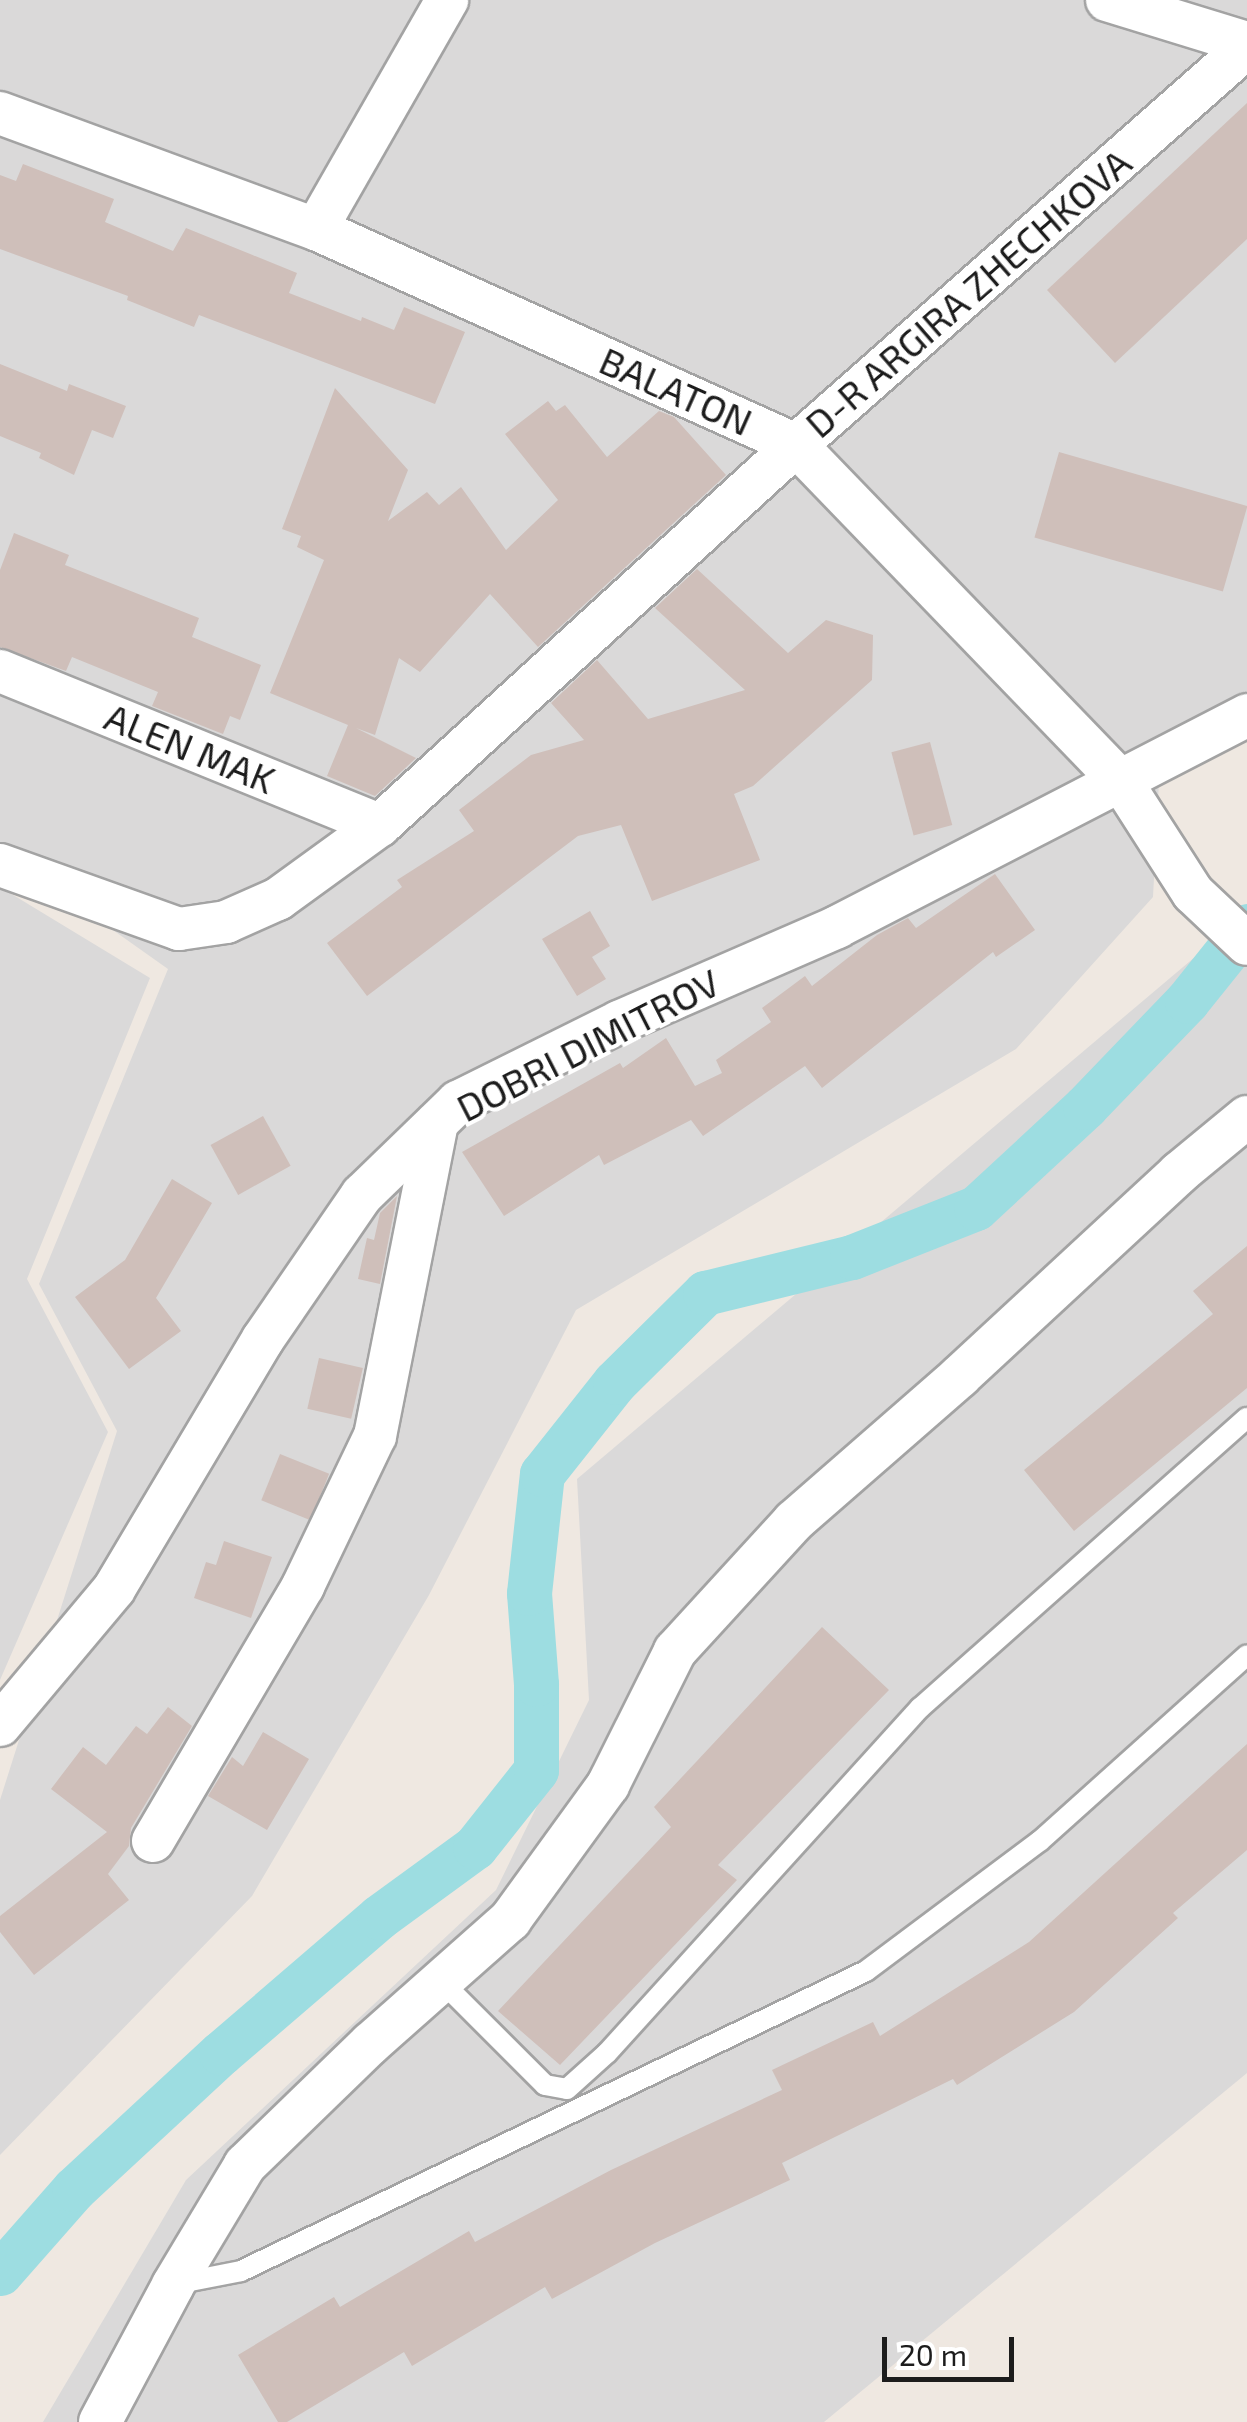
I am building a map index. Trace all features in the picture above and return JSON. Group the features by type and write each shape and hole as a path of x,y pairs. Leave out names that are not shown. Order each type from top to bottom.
{"street":[{"path":"316,229 447,0"},
{"path":"1107,0 1247,45"},
{"name":"D-R ARGIRA ZHECHKOVA","path":"0,865 178,928 226,922 278,898 380,825 796,445 1247,45"},
{"name":"BALATON","path":"0,113 316,229 796,445 1120,781 1193,893 1247,944"},
{"name":"ALEN MAK","path":"0,671 380,825"},
{"name":"DOBRI DIMITROV","path":"0,1725 114,1589 263,1338 362,1195 458,1102 583,1040 838,926 1247,715"},
{"path":"100,2422 173,2285 245,2165 510,1920 608,1785 674,1652 794,1522 1179,1173 1247,1117"},
{"path":"152,1840 303,1586 375,1436 437,1123"}],"lane":[{"path":"441,1981 545,2085 567,2089 620,2038 920,1708 1247,1418"},
{"path":"173,2285 241,2271 866,1971 1040,1841 1247,1654"}],"shaded area":[{"path":"0,0 1247,0 1247,697 1161,743 1153,897 1016,1049 576,1310 429,1595 252,1896 0,2155 0,1800 117,1431 39,1284 168,969 0,850"},
{"path":"0,887 150,978 27,1279 108,1432 0,1680"},
{"path":"1247,913 1247,2073 824,2422 43,2422 186,2180 496,1890 589,1700 577,1479"}],"building":[{"path":"1247,103 1247,239 1115,363 1047,290"},
{"path":"23,164 114,199 105,222 173,251 186,228 297,273 289,293 361,321 362,317 394,330 404,307 465,332 435,404 199,315 194,327 127,300 128,296 0,249 0,175 16,181"},
{"path":"0,364 67,391 69,384 126,406 113,438 92,430 74,475 39,458 41,453 0,436"},
{"path":"335,388 408,470 388,521 427,492 439,505 461,487 506,550 558,500 505,434 548,401 556,411 565,405 607,457 659,411 674,417 726,475 538,647 490,594 420,672 399,658 375,735 356,728 416,758 375,796 327,776 348,725 270,693 324,560 297,547 301,536 282,529"},
{"path":"1059,452 1247,506 1223,592 1034,538"},
{"path":"14,533 69,555 65,565 199,618 192,637 261,665 240,720 230,716 223,734 152,706 158,692 72,657 66,671 0,647 0,570"},
{"path":"697,569 788,653 826,620 873,635 872,680 753,786 734,794 760,860 652,901 621,825 578,836 367,996 327,943 402,887 397,880 474,831 459,810 531,755 584,740 551,703 597,660 648,719 745,690 655,608"},
{"path":"930,742 952,825 914,835 891,752"},
{"path":"995,874 1035,930 996,957 993,952 822,1088 805,1066 703,1136 691,1120 604,1165 599,1155 504,1216 462,1152 620,1063 623,1068 666,1038 695,1086 722,1073 716,1060 771,1022 762,1008 805,976 812,986 877,935 908,918 916,928"},
{"path":"590,911 610,946 592,957 606,979 577,996 542,939"},
{"path":"263,1116 291,1166 238,1195 211,1145"},
{"path":"172,1179 212,1203 156,1298 181,1331 129,1369 75,1297 125,1260"},
{"path":"397,1196 380,1284 358,1279 367,1238 374,1240 380,1213"},
{"path":"1247,1246 1247,1388 1074,1531 1024,1470 1213,1314 1193,1291"},
{"path":"319,1358 363,1368 351,1419 307,1409"},
{"path":"280,1454 329,1474 310,1520 261,1500"},
{"path":"224,1541 272,1557 251,1618 194,1598 206,1562 216,1565"},
{"path":"822,1627 889,1690 718,1865 737,1880 560,2065 498,2011 671,1827 654,1807"},
{"path":"168,1707 192,1726 131,1828 129,1846 108,1874 129,1900 34,1975 0,1932 0,1916 107,1832 51,1789 83,1747 106,1765 136,1726 147,1734"},
{"path":"263,1732 309,1759 267,1830 208,1796 232,1757 243,1766"},
{"path":"1247,1744 1247,1850 1173,1913 1178,1918 1074,2012 957,2085 953,2079 782,2163 790,2180 655,2243 552,2299 545,2287 412,2366 404,2352 287,2422 278,2422 238,2355 334,2297 340,2307 469,2231 475,2242 611,2170 782,2090 772,2070 873,2022 880,2036 1029,1942"}],"waterway":[{"path":"0,2273 74,2189 221,2053 379,1917 475,1847 536,1770 536,1684 529,1593 542,1474 615,1382 705,1293 852,1257 976,1208 1085,1107 1187,1001 1247,926"}]}
